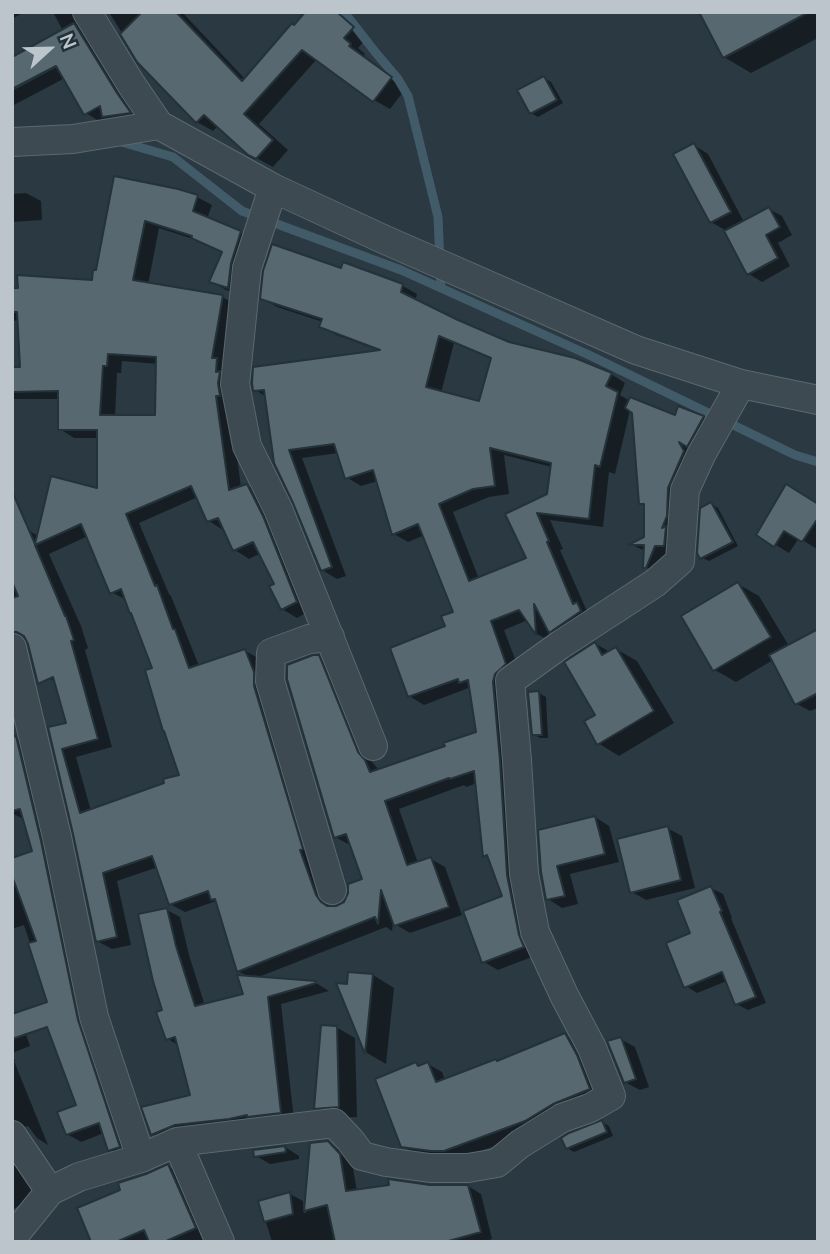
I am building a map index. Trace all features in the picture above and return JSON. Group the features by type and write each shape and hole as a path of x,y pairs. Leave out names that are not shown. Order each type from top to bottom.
{"street":[{"path":"87,12 159,125 273,188 636,350 741,384 818,400"},
{"path":"12,142 74,139 159,125"},
{"path":"273,188 247,268 235,384 247,446 278,509 373,746"},
{"path":"12,1238 50,1191 79,1177 141,1158 177,1142 334,1123 362,1156 430,1168 468,1168 497,1163 520,1144 562,1118 590,1108 611,1096 592,1048 564,995 536,932 524,873 510,681 655,583 680,562 685,490 701,455 741,384"},
{"path":"330,637 309,639 271,653 270,681 332,890"},
{"path":"12,648 57,837 94,1017 141,1158"},
{"path":"12,1135 50,1191"},
{"path":"177,1142 220,1242"}],"building":[{"path":"142,12 176,12 242,81 292,23 294,25 305,12 337,12 354,27 344,38 351,44 349,46 392,77 373,102 302,50 244,114 273,140 256,159 248,155 204,115 196,123 137,62 120,34"},
{"path":"699,12 809,12 723,58"},
{"path":"74,23 131,113 102,117 100,106 84,115 56,66 12,89 12,57"},
{"path":"544,76 557,100 530,114 517,90"},
{"path":"694,143 731,212 710,223 673,154"},
{"path":"114,176 198,195 193,211 241,231 231,263 228,288 209,282 222,252 191,238 192,236 145,221 133,280 223,295 212,358 217,358 216,372 220,371 220,396 216,396 229,490 247,484 263,516 297,602 281,610 269,586 274,584 253,542 233,551 218,518 207,522 191,486 126,514 189,668 245,649 254,672 254,686 303,849 300,850 316,895 327,906 344,902 348,884 362,879 346,834 334,838 287,679 287,665 319,655 358,752 370,772 445,746 443,743 476,732 468,680 459,683 458,679 408,697 390,648 445,626 441,616 453,612 418,524 392,535 373,470 345,479 334,444 289,450 332,567 321,571 274,463 264,390 253,391 253,367 380,350 319,327 322,319 260,299 263,271 272,244 341,268 343,262 403,284 401,292 509,342 575,358 612,373 606,386 618,392 600,467 595,465 589,519 537,513 573,604 577,602 581,611 549,633 534,604 536,635 519,610 491,621 506,664 495,674 493,682 507,875 519,935 524,947 482,963 463,911 502,896 487,855 483,857 474,771 385,801 407,865 431,857 449,907 394,926 381,890 378,924 375,917 237,972 215,899 211,900 208,891 169,905 152,856 103,873 117,937 96,942 48,727 66,723 53,677 38,684 24,636 12,632 12,598 18,596 12,582 12,491 35,544 51,476 97,488 97,430 58,430 58,391 12,392 12,367 20,367 17,312 12,312 12,288 18,288 17,275 92,280 93,270 96,270","holes":["439,336 491,358 479,401 426,387","108,354 156,357 155,415 100,415 103,366 107,366","490,448 551,463 547,494 505,514 526,558 469,581 439,504 473,489 495,486","81,524 110,594 121,589 131,613 152,668 145,670 179,775 80,813 62,749 98,739 71,641 74,640 35,545"]},
{"path":"769,207 780,227 766,235 778,258 747,275 724,231"},
{"path":"630,397 675,415 678,406 704,416 687,447 679,442 684,451 668,488 667,516 662,528 666,526 664,546 655,546 646,568 643,568 644,545 628,545 644,537 644,504 639,504 632,413 625,408"},
{"path":"786,484 818,504 818,518 802,542 784,531 774,547 756,535"},
{"path":"711,502 733,542 700,559 697,553 700,508"},
{"path":"738,582 771,637 713,671 681,616"},
{"path":"818,629 818,693 795,705 769,655"},
{"path":"595,642 602,655 616,647 654,711 597,745 584,721 595,715 564,662"},
{"path":"539,691 542,735 532,735 528,692"},
{"path":"16,736 78,1020 120,1147 108,1151 99,1123 66,1135 57,1112 76,1105 47,1027 12,1039 12,1014 47,1002 28,943 36,941 12,876 12,858 32,851 20,809 12,811 12,737"},
{"path":"595,816 605,854 557,866 565,896 546,900 538,830"},
{"path":"668,826 681,880 630,893 617,839"},
{"path":"711,886 756,997 735,1005 722,972 684,988 666,943 690,933 677,900"},
{"path":"167,908 195,1006 243,994 237,975 316,981 268,997 281,1113 175,1125 151,1135 141,1107 190,1095 175,1037 166,1040 156,1012 162,1010 138,914"},
{"path":"348,972 373,974 365,1054 336,983 347,984"},
{"path":"321,1025 337,1026 339,1107 314,1109"},
{"path":"565,1033 590,1089 553,1104 525,1121 444,1151 401,1147 375,1079 416,1062 418,1066 428,1062 436,1082"},
{"path":"621,1037 636,1079 624,1083 607,1041"},
{"path":"602,1120 607,1132 566,1149 561,1138"},
{"path":"328,1141 340,1154 346,1191 389,1185 388,1179 430,1185 468,1185 481,1232 445,1242 335,1242 327,1205 304,1211 310,1143"},
{"path":"285,1146 286,1152 254,1157 253,1150"},
{"path":"168,1164 196,1228 164,1242 149,1242 144,1230 116,1242 91,1242 77,1208 120,1190 118,1183"},
{"path":"290,1192 293,1214 264,1222 258,1201"}],"waterway":[{"path":"344,12 398,79 408,96 438,217 441,288"},
{"path":"118,141 173,157 242,211 401,270 589,355 795,455 818,462"}]}
